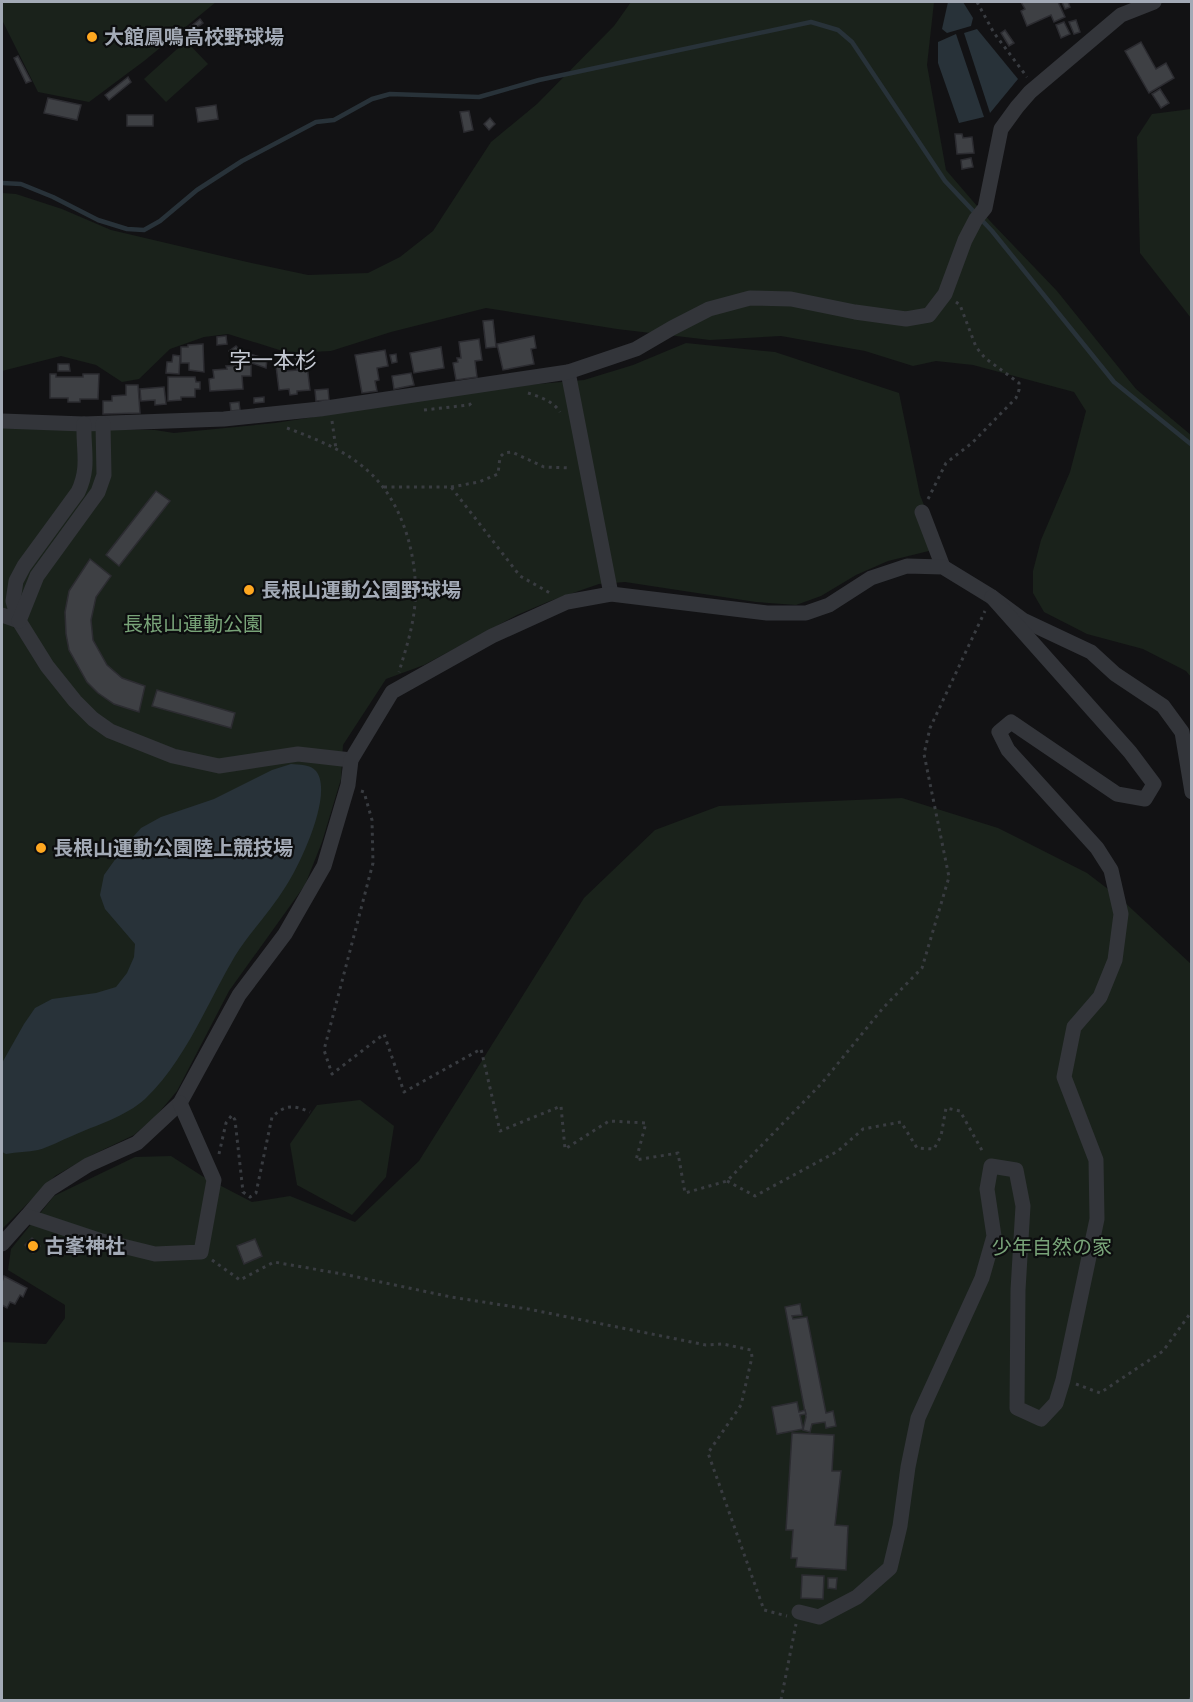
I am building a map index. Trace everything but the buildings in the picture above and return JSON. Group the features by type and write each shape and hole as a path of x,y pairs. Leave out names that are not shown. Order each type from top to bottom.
{"street":[{"path":"2,421 103,424 224,419 320,409 568,372 636,349 709,309 750,298 791,298 855,312 906,319 930,315 945,294 965,240 980,214 1001,129 1035,88 1121,15 1154,2"},
{"path":"568,372 611,594"},
{"path":"84,424 87,461 82,483 15,581 13,601 19,621 46,666 93,719 110,731 173,756 219,766 298,754 351,760"},
{"path":"19,621 37,576 98,492 105,475 103,424"},
{"path":"922,512 943,567"},
{"path":"2,1244 50,1189 88,1165 137,1143 180,1103 239,995 285,934 324,866 348,785 351,760 392,692 492,636 567,602 611,594 767,613 806,613 829,605 871,578 906,566 943,567 992,597 1023,620 1090,652 1115,674 1163,706 1182,732 1191,792"},
{"path":"798,1612 819,1617 857,1597 890,1568 900,1526 908,1467 918,1418 982,1278 994,1236 987,1189 991,1166 1016,1170 1023,1206 1018,1290 1017,1408 1041,1419 1056,1403 1063,1380 1097,1219 1096,1160 1064,1077 1074,1027 1100,997 1115,960 1121,914 1111,870 1097,848 1008,750 999,732 1011,722 1118,794 1145,799 1154,784 1114,734 992,597"},
{"path":"2,615 19,621"},
{"path":"2,624 19,621"},
{"path":"27,1216 102,1241 155,1254 201,1252 214,1180 180,1103"}],"path":[{"path":"977,2 994,33 1035,88"},
{"path":"922,512 946,463 979,437 1016,398 1019,390 1019,383 985,358 976,347 960,305 945,294"},
{"path":"522,391 543,398 557,408 561,415"},
{"path":"423,410 469,405 476,400"},
{"path":"322,422 332,421 336,449"},
{"path":"292,425 282,426 321,441 368,470 384,487 401,521 411,553 415,587 414,619 392,692"},
{"path":"384,487 452,487 479,482 498,474 501,457 504,453 512,452 544,467 574,468"},
{"path":"452,487 520,576 567,602"},
{"path":"348,785 364,792 372,820 373,862 324,1050 333,1074 384,1034 404,1092 481,1049 500,1131 561,1106 565,1149 609,1121 646,1123 636,1160 678,1153 685,1193 727,1181 822,1083 883,1008 922,968 949,877 924,754 930,728 992,597"},
{"path":"214,1180 226,1122 232,1114 235,1120 243,1192 250,1197 256,1193 272,1117 280,1110 295,1106 310,1112"},
{"path":"727,1181 755,1196 838,1151 863,1129 901,1122 917,1148 934,1149 941,1136 946,1108 960,1111 991,1166"},
{"path":"201,1252 240,1280 274,1262 706,1345 723,1344 751,1350 752,1357 741,1406 708,1453 764,1610 787,1616 798,1612"},
{"path":"1063,1380 1100,1393 1163,1351 1191,1311"},
{"path":"781,1701 798,1612"},
{"path":"1190,1701 1191,1696"}],"green space":[{"name":"大館鳳鳴高校野球場","path":"2,2 216,2 144,61 89,102 38,92 2,20"},
{"path":"631,2 934,2 927,65 946,170 990,221 1057,291 1136,389 1191,435 1191,677 1186,671 1143,649 1087,634 1044,612 1033,593 1033,571 1041,540 1070,472 1086,411 1074,392 973,365 936,361 913,366 865,351 781,336 710,340 617,329 486,308 391,332 331,351 289,353 228,334 204,337 170,349 139,379 122,382 96,365 61,356 2,371 2,193 16,194 62,209 111,230 247,262 308,275 368,273 400,257 433,231 491,142 537,104 614,26"},
{"path":"186,41 208,64 166,102 144,79"},
{"path":"1192,109 1191,318 1140,253 1137,137 1152,114"},
{"name":"長根山運動公園","path":"686,343 775,352 899,393 920,495 941,548 888,561 856,575 821,596 796,605 756,602 625,582 599,584 517,615 424,665 386,679 343,745 341,779 322,842 305,885 229,991 177,1091 156,1116 134,1135 55,1176 2,1229 2,428 155,430 174,433 275,423 515,386 584,380 633,365"},
{"name":"少年自然の家","path":"902,798 998,828 1087,873 1121,899 1191,964 1191,1700 2,1700 2,1342 46,1344 65,1318 65,1305 8,1270 11,1249 54,1196 135,1157 171,1156 202,1176 252,1202 290,1196 355,1222 419,1161 584,898 655,830 719,806"},
{"path":"360,1100 394,1126 386,1177 352,1215 297,1185 290,1144 317,1105"}],"shaded area":[{"path":"948,2 963,2 973,18 971,26 947,33 942,29"},
{"path":"977,29 1018,79 990,113 964,33"},
{"path":"956,34 984,117 959,123 938,63 938,42"},
{"path":"291,764 311,767 316,771 320,781 321,795 313,829 292,876 235,956 195,1031 172,1067 145,1099 119,1116 42,1149 6,1154 2,1152 2,1063 24,1024 35,1008 52,999 96,993 116,987 127,973 134,957 135,944 105,909 100,895 104,875 124,847 141,828 161,817 214,799 272,770"}],"waterway":[{"path":"2,183 21,184 98,220 127,229 144,230 160,221 197,190 242,161 316,122 334,120 372,99 390,94 479,97 539,80 811,22 838,30 852,42 945,181 992,231 1114,382 1192,445"}],"place":[{"name":"大館鳳鳴高校野球場","path":"92,37"},
{"name":"長根山運動公園野球場","path":"249,590"},
{"name":"長根山運動公園陸上競技場","path":"41,848"},
{"name":"古峯神社","path":"33,1246"}],"district":[{"name":"字一本杉","path":"273,360"}]}
